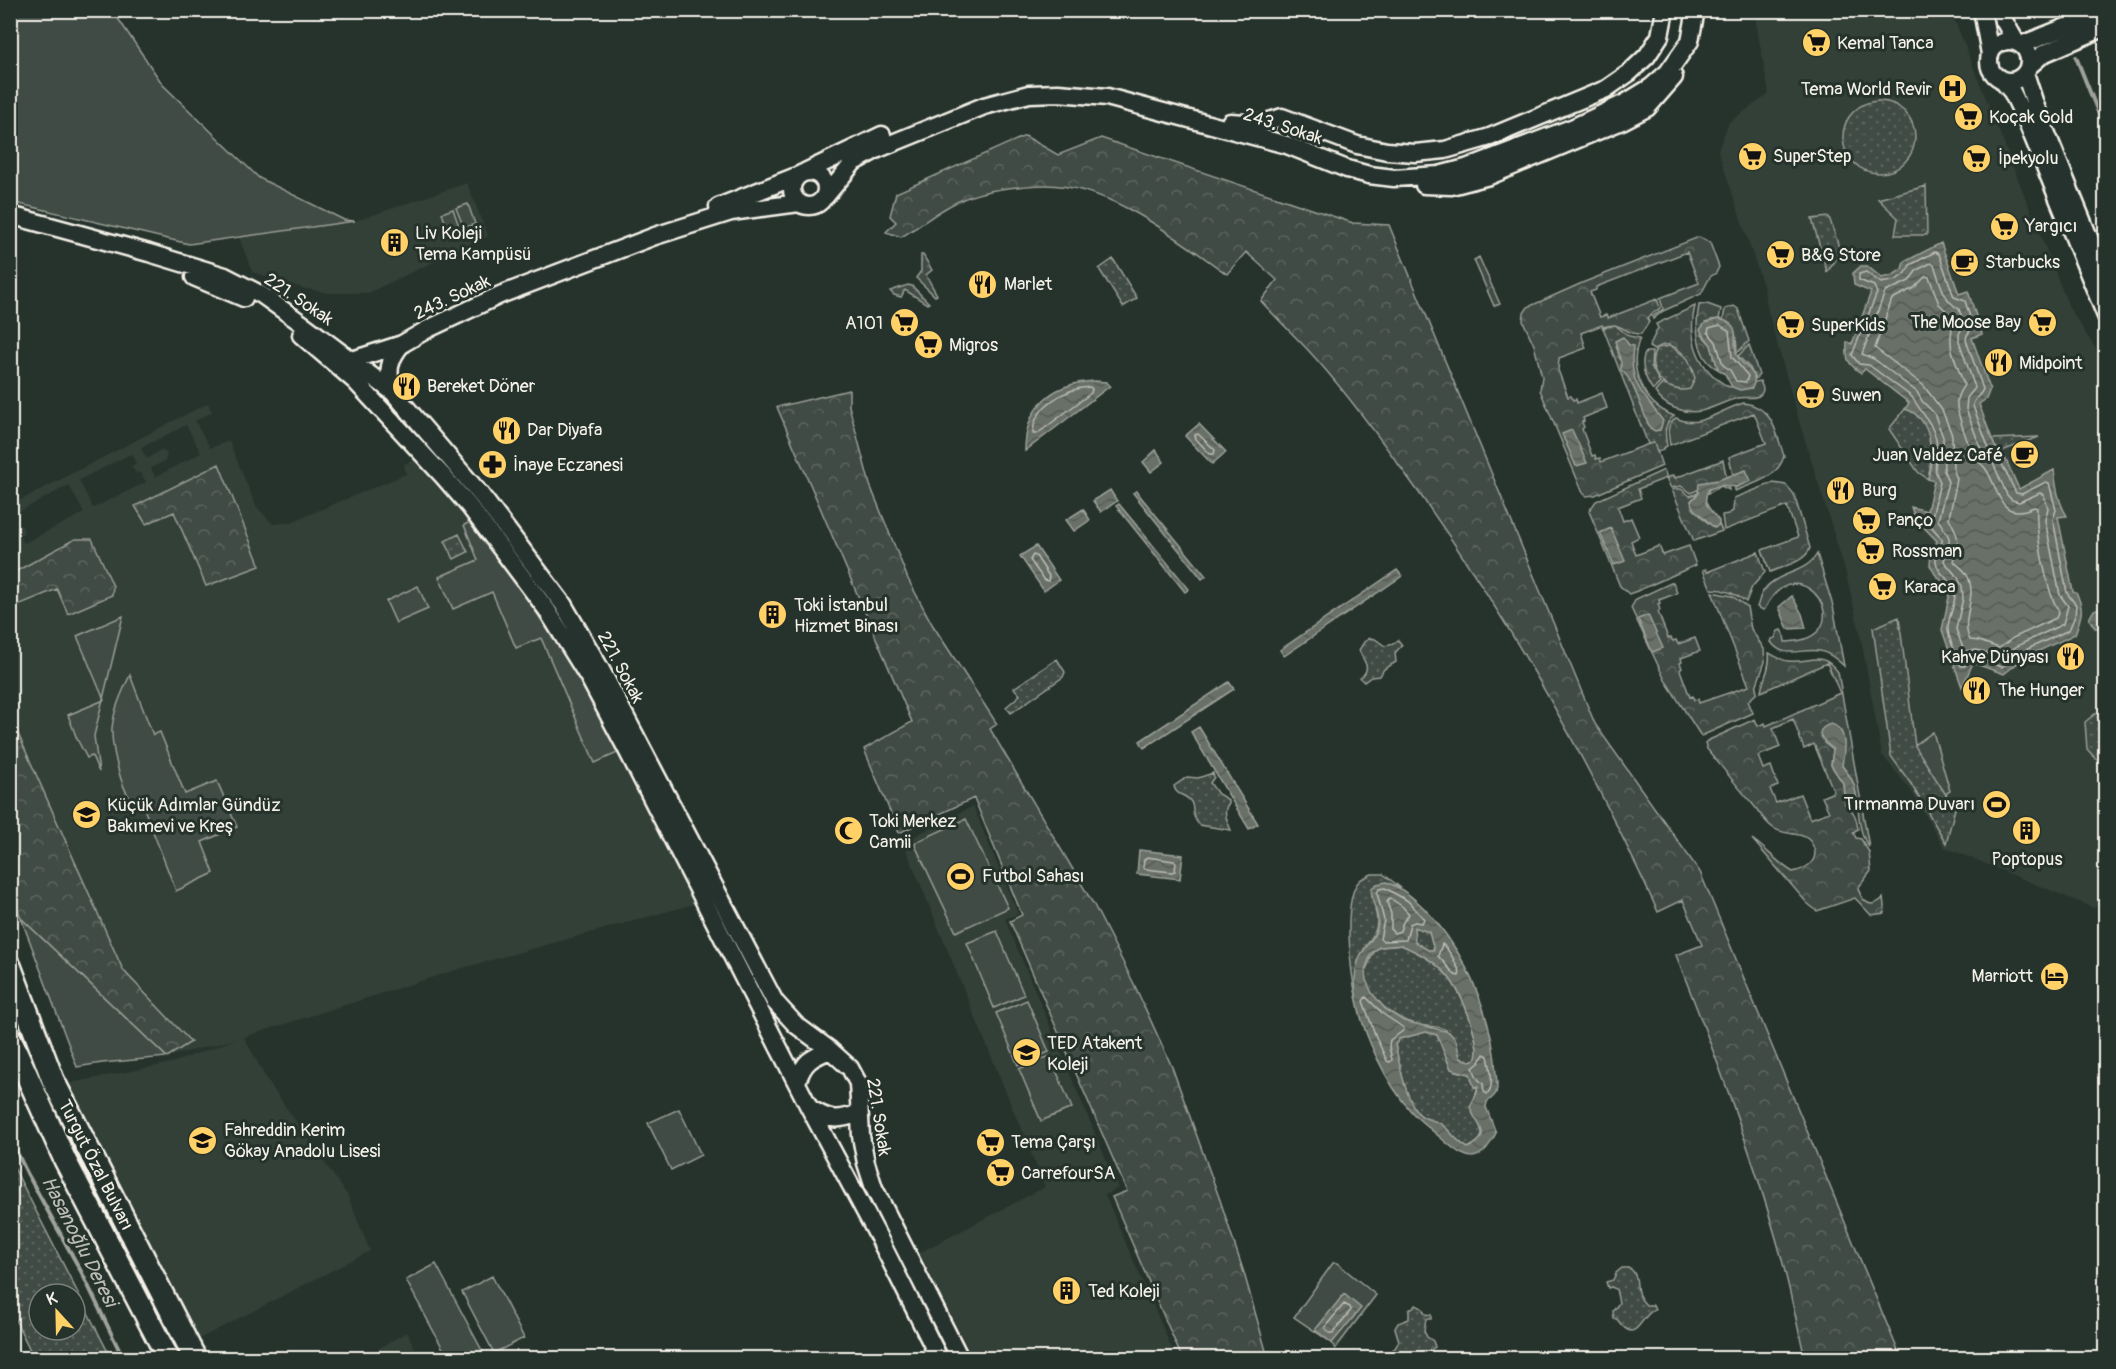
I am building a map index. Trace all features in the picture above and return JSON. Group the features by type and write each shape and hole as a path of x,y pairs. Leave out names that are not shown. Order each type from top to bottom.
{"main road":[{"name":"Turgut Özal Bulvarı","path":"10,966 53,1080 195,1359"},
{"name":"Turgut Özal Bulvarı","path":"10,1038 65,1160 168,1359"}],"street":[{"name":"243. Sokak","path":"654,236 952,106 1005,88 1035,84 1082,85 1117,89 1236,123 1260,124 1282,117 1357,145 1387,151 1415,153 1445,150 1490,137 1606,89 1629,73 1647,56 1660,36 1665,10"},
{"name":"243. Sokak","path":"825,197 854,162 878,149 956,116 1007,98 1029,94 1107,97 1287,145 1347,169 1369,175 1394,178 1439,175 1466,168 1574,127 1625,103 1651,87 1668,72 1690,40 1696,10"},
{"path":"1982,10 1991,68 2012,92 2028,125 2106,316"},
{"path":"1998,10 2018,43 2029,56 2026,70 2036,107 2106,279"},
{"path":"1990,54 1998,44 2005,41 2018,43 2106,11"},
{"path":"2000,78 2014,80 2043,54 2106,27"},
{"path":"810,171 821,176 826,186 825,197 813,206 799,203 792,189 795,179 802,173 810,171"},
{"name":"243. Sokak","path":"352,360 402,344 500,295 654,236 731,212 799,203"},
{"name":"221. Sokak","path":"10,215 225,276 262,295 393,392 481,495 563,604 600,668 775,1002 796,1025 850,1068 858,1083 859,1113 866,1163 874,1188 960,1359"},
{"name":"221. Sokak","path":"10,227 183,272 232,292 286,321 356,382 434,466 469,506 547,610 589,678 797,1082"},
{"name":"243. Sokak","path":"393,392 388,377 389,363 402,344"},
{"path":"830,1050 810,1059 801,1070 797,1082 878,1236 939,1359"},
{"path":"809,1107 829,1118 846,1118 859,1113"}],"shaded area":[{"path":"1754,11 1951,11 2070,309 2105,363 2105,903 2094,908 1944,847 1910,789 1882,755 1860,633 1845,570 1799,421 1764,289 1718,150 1729,122 1769,94"},
{"path":"467,183 488,236 368,293 328,293 302,288 252,272 239,237 355,221"},
{"path":"208,403 212,412 195,421 210,448 229,441 256,506 273,524 291,522 406,474 404,464 416,459 472,521 573,668 595,705 698,903 459,969 244,1037 267,1080 348,1196 370,1251 195,1341 70,1083 172,1063 236,1039 167,1057 77,1067 11,889 10,549 14,547 11,540 10,518 15,527 22,525 24,533 19,535 24,543 84,513 69,485 11,516 11,505","holes":["186,425 201,453 155,477 151,468 165,461 167,454 160,450 147,459 141,448","131,454 136,463 131,467 137,474 140,472 146,482 93,508 79,480"]},
{"name":"TED Atakent Koleji","path":"973,806 1018,914 1005,919 1118,1188 1105,1195 1176,1358 973,1358 919,1253 1045,1187 903,842"},
{"path":"407,1332 420,1358 362,1358"}],"green space":[{"path":"11,10 113,11 163,85 259,178 344,220 355,221 189,244 11,202"},
{"path":"1879,101 1899,107 1909,117 1915,137 1909,157 1899,167 1879,173 1859,167 1849,157 1843,137 1849,117 1859,107"},
{"path":"1025,136 1058,155 1101,138 1353,223 1389,225 1595,724 1700,872 1901,1358 1805,1358 1781,1256 1746,1142 1676,955 1702,945 1683,900 1658,912 1573,741 1542,685 1476,577 1393,456 1358,410 1321,364 1261,301 1277,280 1246,252 1227,274 1141,216 1094,194 1069,187 1034,185 980,193 951,205 901,237 886,232 896,222 890,216 896,193"},
{"path":"1926,186 1927,235 1895,235 1898,218 1878,199"},
{"path":"468,204 475,224 464,228 456,208"},
{"path":"453,209 460,229 449,233 442,213"},
{"path":"1829,217 1841,253 1827,272 1812,219"},
{"path":"1699,237 1710,243 1719,267 1710,277 1701,294 1663,311 1653,319 1652,317 1663,309 1660,298 1699,283 1687,252 1596,287 1596,290 1590,292 1600,317 1606,315 1608,318 1657,299 1660,308 1647,318 1649,322 1641,334 1635,334 1615,325 1603,327 1603,329 1602,325 1581,333 1586,348 1559,358 1558,370 1568,397 1576,399 1577,403 1602,393 1607,408 1583,418 1582,422 1584,427 1582,429 1592,456 1595,455 1596,459 1600,458 1601,462 1654,442 1662,466 1595,495 1586,496 1540,390 1542,377 1534,345 1523,321 1524,313 1528,307 1582,283"},
{"path":"921,255 932,270 926,275 937,295 935,296 916,278 921,271"},
{"path":"1479,257 1500,304 1494,306 1474,260"},
{"path":"1113,259 1137,298 1123,307 1099,269"},
{"path":"908,285 912,286 929,303 927,304 905,290 901,297 890,291"},
{"path":"1707,304 1721,309 1719,319 1711,320 1701,334 1711,345 1718,369 1705,358 1697,332 1699,305"},
{"path":"1695,306 1694,342 1709,372 1729,387 1760,381 1763,389 1759,396 1738,398 1695,412 1669,405 1655,392 1663,383 1666,386 1694,372 1678,349 1666,345 1654,350 1649,347 1658,328 1656,324"},
{"path":"1734,306 1738,309 1749,341 1737,353 1734,329 1723,320 1725,309"},
{"path":"1602,325 1604,328 1615,325 1629,336 1640,338 1635,362 1640,384 1654,403 1674,416 1666,426 1667,446 1663,450 1657,452 1654,443 1648,444"},
{"path":"1749,345 1759,375 1755,379 1750,368 1738,356"},
{"path":"1671,346 1688,359 1695,378 1690,389 1672,388 1659,379 1655,372 1653,356 1657,348"},
{"path":"1646,352 1652,352 1651,366 1660,383 1653,390 1644,371 1643,361"},
{"path":"849,390 849,406 870,485 908,579 932,624 997,724 990,729 1094,905 1172,1067 1220,1200 1268,1358 1182,1358 1112,1197 1127,1191 1010,921 1022,915 974,798 899,833 864,749 912,722 777,407"},
{"path":"1744,403 1754,405 1767,415 1772,422 1784,456 1771,475 1735,491 1735,486 1737,487 1746,471 1733,475 1729,457 1766,443 1754,413 1670,445 1668,430 1670,423 1676,418 1693,422"},
{"path":"1905,409 1914,413 1926,428 1931,448 1928,479 1918,472 1889,429"},
{"path":"2039,437 2002,451 1995,447 1992,439"},
{"path":"1723,460 1729,490 1721,486 1709,493 1697,490 1691,493 1681,486 1671,488 1666,478 1638,489 1641,498 1618,507 1623,521 1631,518 1639,537 1631,541 1636,555 1659,546 1663,555 1689,546 1696,565 1629,594 1620,586 1589,511 1596,501 1664,470 1667,478 1674,475 1675,478"},
{"path":"219,464 260,566 206,586 174,512 146,524 135,506"},
{"path":"1773,483 1786,485 1794,494 1810,548 1808,553 1799,560 1770,572 1762,550 1798,537 1787,506 1724,530 1722,515 1733,511 1734,498"},
{"path":"1681,489 1690,496 1698,493 1691,501 1695,508 1715,527 1719,524 1722,531 1694,541 1672,490"},
{"path":"472,521 550,634 622,751 595,763 541,638 516,648 492,592 453,609 439,577 478,560 464,525"},
{"path":"459,534 468,552 454,559 445,541"},
{"path":"75,539 92,539 113,586 112,595 68,614 57,589 11,608 11,574"},
{"path":"1758,552 1765,572 1752,587 1746,602 1730,592 1711,589 1703,570 1706,569 1707,572"},
{"path":"1817,554 1833,606 1844,666 1833,657 1820,651 1781,651 1771,642 1781,630 1785,642 1809,637 1822,626 1824,612 1819,598 1808,588 1794,584 1779,590 1765,609 1757,607 1761,594 1768,586 1805,566"},
{"path":"1673,582 1677,593 1659,600 1660,610 1658,612 1668,638 1676,640 1678,644 1695,638 1700,651 1681,658 1680,663 1682,668 1680,670 1690,697 1693,696 1694,700 1698,699 1699,703 1749,686 1712,592 1732,596 1747,607 1751,629 1764,649 1765,662 1756,687 1757,693 1748,701 1753,713 1701,736 1665,680 1631,608 1636,599"},
{"path":"418,586 428,609 396,623 386,601"},
{"path":"123,616 103,698 77,636"},
{"path":"1899,617 1915,746 1955,809 1946,843 1911,784 1891,756 1873,628"},
{"path":"1370,638 1385,646 1398,640 1402,645 1395,653 1396,662 1384,669 1380,676 1371,677 1364,682 1360,678 1366,671 1365,661 1359,650"},
{"path":"1769,653 1788,661 1821,659 1832,665 1838,672 1869,847 1862,832 1852,781 1837,758 1823,729 1824,743 1833,750 1831,765 1843,783 1845,804 1855,817 1858,829 1853,832 1856,838 1861,839 1869,852 1871,871 1858,888 1868,903 1879,902 1883,898 1885,913 1871,915 1855,898 1817,911 1807,903 1752,839 1793,872 1808,866 1814,859 1812,844 1804,837 1782,832 1769,825 1707,749 1705,743 1707,741 1755,719 1758,726 1765,723 1766,726 1840,693 1827,663 1761,692","holes":["1793,719 1804,749 1814,744 1834,792 1822,797 1829,812 1810,819 1800,794 1776,803 1770,789 1778,786 1771,766 1763,769 1758,756 1780,747 1773,728"]},
{"path":"1057,659 1065,672 1063,677 1011,713 1006,707 1020,695 1014,688"},
{"path":"130,675 153,735 160,732 185,794 217,781 237,827 202,842 214,873 176,891 143,806 132,800 123,785 115,754 112,735 113,721"},
{"path":"103,701 94,736 99,772 92,756 87,758 68,715"},
{"path":"2106,713 2105,769 2087,749 2085,722 2095,714"},
{"path":"11,718 123,970 191,1042 167,1057 21,918 10,889"},
{"path":"1933,732 1950,791 1933,802 1901,755"},
{"path":"1213,773 1214,777 1210,783 1229,803 1226,813 1231,830 1199,825 1194,817 1191,802 1177,792 1174,786 1187,777 1198,778"},
{"name":"Futbol Sahası","path":"966,819 1008,908 956,932 914,843"},
{"path":"1372,874 1383,874 1401,888 1394,885 1375,910 1377,926 1357,967 1357,1000 1350,956 1351,903 1354,890 1360,880"},
{"path":"21,918 167,1057 77,1067"},
{"path":"1414,927 1429,932 1434,950 1428,950 1414,942"},
{"path":"997,931 1024,995 994,1008 967,943"},
{"path":"1401,945 1427,958 1454,984 1471,1022 1477,1045 1476,1059 1470,1061 1460,1058 1454,1039 1443,1028 1418,1025 1391,1013 1369,990 1365,972 1375,951 1380,947"},
{"path":"1027,1000 1049,1052 1018,1065 996,1013"},
{"path":"1426,1032 1437,1035 1448,1062 1456,1071 1470,1074 1474,1086 1478,1085 1473,1104 1482,1133 1481,1138 1468,1148 1442,1125 1420,1115 1413,1107 1406,1090 1395,1045 1399,1039"},
{"path":"1050,1056 1072,1108 1041,1121 1019,1069"},
{"path":"679,1109 701,1155 671,1170 648,1123"},
{"path":"11,1162 72,1282 27,1282 27,1342 87,1342 87,1311 111,1358 34,1358 11,1311"},
{"path":"1333,1263 1337,1263 1376,1295 1335,1349 1332,1343 1294,1317"},
{"path":"436,1264 486,1358 448,1358 406,1280"},
{"path":"1622,1268 1630,1268 1634,1272 1641,1299 1646,1305 1653,1305 1655,1309 1634,1330 1629,1331 1617,1319 1614,1319 1613,1311 1619,1303 1616,1289 1608,1288 1606,1282 1613,1280"},
{"path":"492,1276 524,1338 494,1353 462,1292"},
{"path":"1416,1305 1422,1308 1425,1314 1431,1315 1431,1319 1426,1319 1424,1331 1435,1347 1431,1350 1431,1358 1400,1358 1393,1355 1392,1350 1399,1341 1395,1328 1398,1323 1409,1319 1409,1310"}],"water":[{"path":"1941,243 1959,294 1968,291 1982,334 1972,338 1990,389 1986,399 1979,404 1995,447 2002,451 2019,489 2054,470 2059,500 2067,516 2058,517 2073,592 2079,599 2081,609 2075,634 2024,658 2004,674 1973,663 1962,687 1942,630 1949,597 1947,586 1930,565 1931,554 1937,541 1915,518 1911,507 1927,511 1934,481 1928,479 1931,448 1926,428 1914,413 1905,409 1909,403 1865,369 1861,373 1856,370 1850,364 1847,353 1847,342 1852,344 1871,292 1854,285 1853,273 1861,266 1867,266 1882,278 1893,275 1902,269 1904,262"},
{"path":"1719,319 1732,325 1734,329 1737,355 1753,374 1752,388 1740,390 1732,387 1725,374 1718,369 1711,345 1700,330 1705,323"},
{"path":"1623,337 1629,345 1633,346 1635,379 1643,395 1663,421 1660,430 1655,431 1650,428 1630,380 1621,370 1615,341"},
{"path":"1095,381 1106,382 1110,386 1025,451 1030,422 1044,400 1054,392 1066,387"},
{"path":"1199,424 1226,452 1212,464 1185,436"},
{"path":"1572,430 1587,463 1576,466 1562,434"},
{"path":"1156,450 1164,462 1151,472 1143,462"},
{"path":"1746,470 1751,481 1736,487 1721,485 1709,489 1706,503 1719,521 1715,528 1692,507 1691,501 1698,494 1699,483 1718,480"},
{"path":"1110,490 1117,501 1101,512 1093,501"},
{"path":"1136,491 1206,576 1202,579 1133,493"},
{"path":"1119,504 1189,589 1185,592 1116,506"},
{"path":"1083,509 1090,520 1074,531 1066,520"},
{"path":"1611,528 1625,561 1614,565 1600,533"},
{"path":"1036,546 1059,580 1044,591 1020,556"},
{"path":"1397,570 1402,576 1284,656 1280,650"},
{"path":"1792,596 1802,614 1806,628 1788,629 1779,607"},
{"path":"2099,608 2106,610 2105,628 2095,628 2089,619 2094,610"},
{"path":"1648,615 1663,648 1652,652 1638,619"},
{"path":"1229,682 1234,689 1144,748 1140,741"},
{"path":"1831,724 1841,731 1843,736 1842,766 1851,778 1856,791 1856,801 1851,806 1845,804 1843,783 1831,765 1833,750 1823,740 1820,733 1824,727"},
{"path":"1199,727 1258,824 1249,829 1191,732"},
{"path":"1139,850 1183,855 1180,879 1137,874"},
{"path":"1386,882 1395,886 1428,912 1457,951 1481,1002 1491,1038 1497,1086 1496,1093 1487,1102 1486,1107 1496,1133 1484,1152 1478,1156 1472,1157 1458,1151 1414,1114 1393,1087 1370,1043 1360,1014 1355,977 1363,951 1377,928 1378,918 1371,893 1372,888","holes":["1414,927 1429,932 1434,950 1428,950 1415,942","1401,945 1427,958 1446,974 1466,1007 1477,1045 1476,1059 1470,1061 1460,1058 1456,1040 1449,1032 1404,1021 1386,1010 1372,993 1366,980 1365,970 1371,954 1379,947","1426,1032 1437,1035 1451,1069 1470,1074 1474,1087 1478,1086 1470,1107 1482,1134 1476,1143 1468,1148 1443,1125 1423,1117 1413,1107 1395,1045 1399,1039"]},
{"path":"1344,1294 1361,1308 1332,1343 1315,1330"}],"waterway":[{"path":"2057,10 2061,21"},
{"path":"2076,57 2106,132"},
{"name":"Hasanoğlu Deresi","path":"10,1138 83,1275 123,1358"}],"place":[{"name":"Kemal Tanca","path":"1816,43"},
{"name":"Tema World Revir","path":"1953,89"},
{"name":"Koçak Gold","path":"1968,117"},
{"name":"SuperStep","path":"1752,156"},
{"name":"İpekyolu","path":"1977,158"},
{"name":"Yargıcı","path":"2004,226"},
{"name":"Liv Koleji Tema Kampüsü","path":"394,243"},
{"name":"B&G Store","path":"1780,255"},
{"name":"Starbucks","path":"1964,262"},
{"name":"Marlet","path":"983,284"},
{"name":"The Moose Bay","path":"2042,322"},
{"name":"A101","path":"904,323"},
{"name":"SuperKids","path":"1790,325"},
{"name":"Migros","path":"928,345"},
{"name":"Midpoint","path":"1998,363"},
{"name":"Bereket Döner","path":"406,386"},
{"name":"Suwen","path":"1810,395"},
{"name":"Dar Diyafa","path":"506,430"},
{"name":"Juan Valdez Café","path":"2024,455"},
{"name":"İnaye Eczanesi","path":"492,465"},
{"name":"Burg","path":"1841,490"},
{"name":"Panço","path":"1866,520"},
{"name":"Rossman","path":"1871,551"},
{"name":"Karaca","path":"1883,587"},
{"name":"Toki İstanbul Hizmet Binası","path":"773,615"},
{"name":"Kahve Dünyası","path":"2070,657"},
{"name":"The Hunger","path":"1977,690"},
{"name":"Tırmanma Duvarı","path":"1996,804"},
{"name":"Küçük Adımlar Gündüz Bakımevi ve Kreş","path":"86,815"},
{"name":"Poptopus","path":"2027,830"},
{"name":"Toki Merkez Camii","path":"848,831"},
{"name":"Futbol Sahası","path":"961,876"},
{"name":"Marriott","path":"2054,976"},
{"name":"TED Atakent Koleji","path":"1026,1053"},
{"name":"Fahreddin Kerim Gökay Anadolu Lisesi","path":"203,1140"},
{"name":"Tema Çarşı","path":"990,1142"},
{"name":"CarrefourSA","path":"1000,1173"},
{"name":"Ted Koleji","path":"1067,1291"}]}
